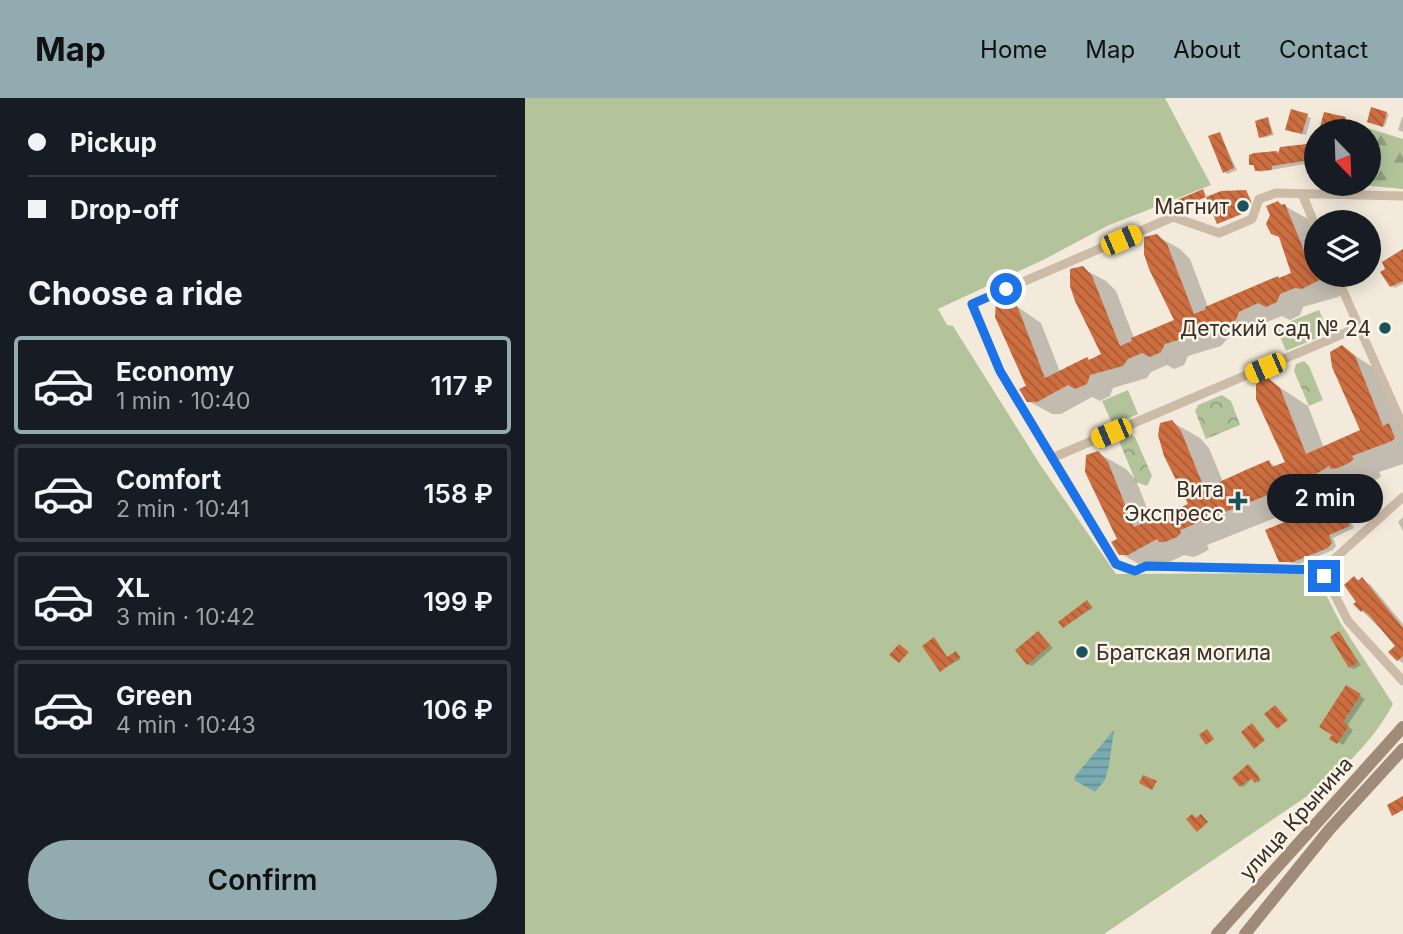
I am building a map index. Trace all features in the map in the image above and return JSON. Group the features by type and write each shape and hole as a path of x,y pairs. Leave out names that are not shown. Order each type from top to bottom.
{"main road":[{"name":"улица Крынина","path":"1217,934 1403,727"},
{"name":"улица Крынина","path":"1245,934 1329,830 1403,749"}],"street":[{"path":"1403,196 1276,193 1259,199 1252,219 1219,233 1174,217 972,304 1000,371 1116,564 1125,570 1135,571 1146,566 1322,570 1403,498"},
{"path":"1301,194 1308,210"},
{"path":"1341,287 1403,426"},
{"path":"1052,458 1359,327"},
{"path":"1322,570 1348,621 1403,681"}],"green space":[{"path":"525,98 1165,98 1211,185 1107,226 1043,260 938,309 947,325 953,326 1039,463 1116,574 1315,573 1340,622 1393,704 1371,737 1325,784 1104,934 525,934"},
{"path":"1381,132 1403,139 1403,189 1381,187"},
{"path":"1319,310 1329,333 1286,351 1276,327"},
{"path":"1304,361 1309,366 1323,400 1309,406 1294,371 1296,364"},
{"path":"1128,390 1138,414 1113,425 1102,401"},
{"path":"1222,395 1231,401 1240,425 1206,439 1195,411 1198,405"},
{"path":"1128,433 1135,437 1152,476 1147,486 1136,482 1119,441"}],"water":[{"path":"1114,730 1105,780 1095,792 1074,780"}],"building":[{"path":"1371,107 1387,112 1383,127 1381,119 1368,119"},
{"path":"1291,109 1308,114 1304,119 1302,134 1285,130"},
{"path":"1324,112 1346,117 1345,119 1322,119"},
{"path":"1268,117 1272,134 1259,138 1255,121"},
{"path":"1220,132 1234,168 1223,173 1208,136"},
{"path":"1304,144 1304,161 1272,166 1272,170 1255,171 1254,165 1249,165 1249,155 1277,151 1278,154 1280,147"},
{"path":"1203,189 1206,197 1180,208 1177,200"},
{"path":"1246,190 1251,201 1247,212 1217,224 1206,197 1221,191"},
{"path":"1278,201 1281,205 1285,204 1304,250 1306,287 1280,294 1277,302 1266,307 1258,303 1239,312 1236,320 1224,325 1217,321 1202,327 1198,334 1165,344 1161,352 1150,357 1142,353 1128,359 1123,366 1090,375 1087,384 1075,389 1068,385 1037,402 1027,402 1019,389 1026,386 995,317 996,301 1008,297 1018,308 1045,378 1087,357 1089,360 1101,354 1075,301 1070,286 1070,269 1083,266 1092,276 1120,346 1132,341 1131,338 1174,320 1149,269 1144,254 1144,237 1157,234 1167,244 1194,314 1278,276 1279,278 1291,273 1279,237 1271,234 1266,224 1270,215 1266,206"},
{"path":"1403,249 1403,281 1390,287 1381,274 1385,269 1382,262"},
{"path":"1342,345 1355,356 1383,426 1389,423 1395,438 1392,441 1352,456 1354,459 1338,468 1331,469 1329,466 1310,478 1180,530 1181,533 1177,537 1165,542 1159,542 1157,539 1128,555 1119,555 1111,542 1117,539 1085,472 1086,455 1098,451 1108,462 1134,527 1188,504 1164,456 1158,435 1160,423 1172,420 1181,431 1207,495 1220,489 1217,483 1269,460 1272,467 1285,462 1256,399 1256,384 1267,377 1280,388 1306,454 1360,430 1332,367 1330,352"},
{"path":"1339,499 1350,526 1329,535 1332,543 1328,548 1293,562 1279,562 1265,530"},
{"path":"1354,576 1358,581 1362,577 1403,628 1403,656 1397,661 1388,652 1395,646 1370,616 1353,604 1356,602 1344,585"},
{"path":"1087,600 1092,607 1063,628 1058,622"},
{"path":"1038,631 1050,645 1027,665 1015,650"},
{"path":"1339,631 1358,662 1349,668 1330,637"},
{"path":"934,637 947,657 956,651 960,657 940,672 922,646"},
{"path":"899,644 909,652 899,663 889,655"},
{"path":"1346,685 1361,694 1343,722 1349,726 1337,744 1329,739 1332,735 1319,727"},
{"path":"1275,705 1288,720 1277,729 1264,714"},
{"path":"1252,723 1265,740 1254,749 1241,732"},
{"path":"1207,729 1214,739 1206,745 1199,735"},
{"path":"1248,764 1260,778 1255,783 1251,778 1240,787 1232,778"},
{"path":"1143,775 1157,781 1152,790 1139,783"},
{"path":"1403,796 1403,810 1392,816 1387,805"},
{"path":"1192,814 1196,818 1201,814 1208,822 1197,832 1186,819"}],"place":[{"name":"Магнит","path":"1243,206"},
{"name":"Детский сад № 24","path":"1385,328"},
{"name":"Вита Экспресс","path":"1238,501"},
{"name":"Братская могила","path":"1082,652"}],"route":[{"path":"1006,289 972,304 1000,371 1116,564 1125,570 1135,571 1146,566 1322,570 1324,576"}]}
